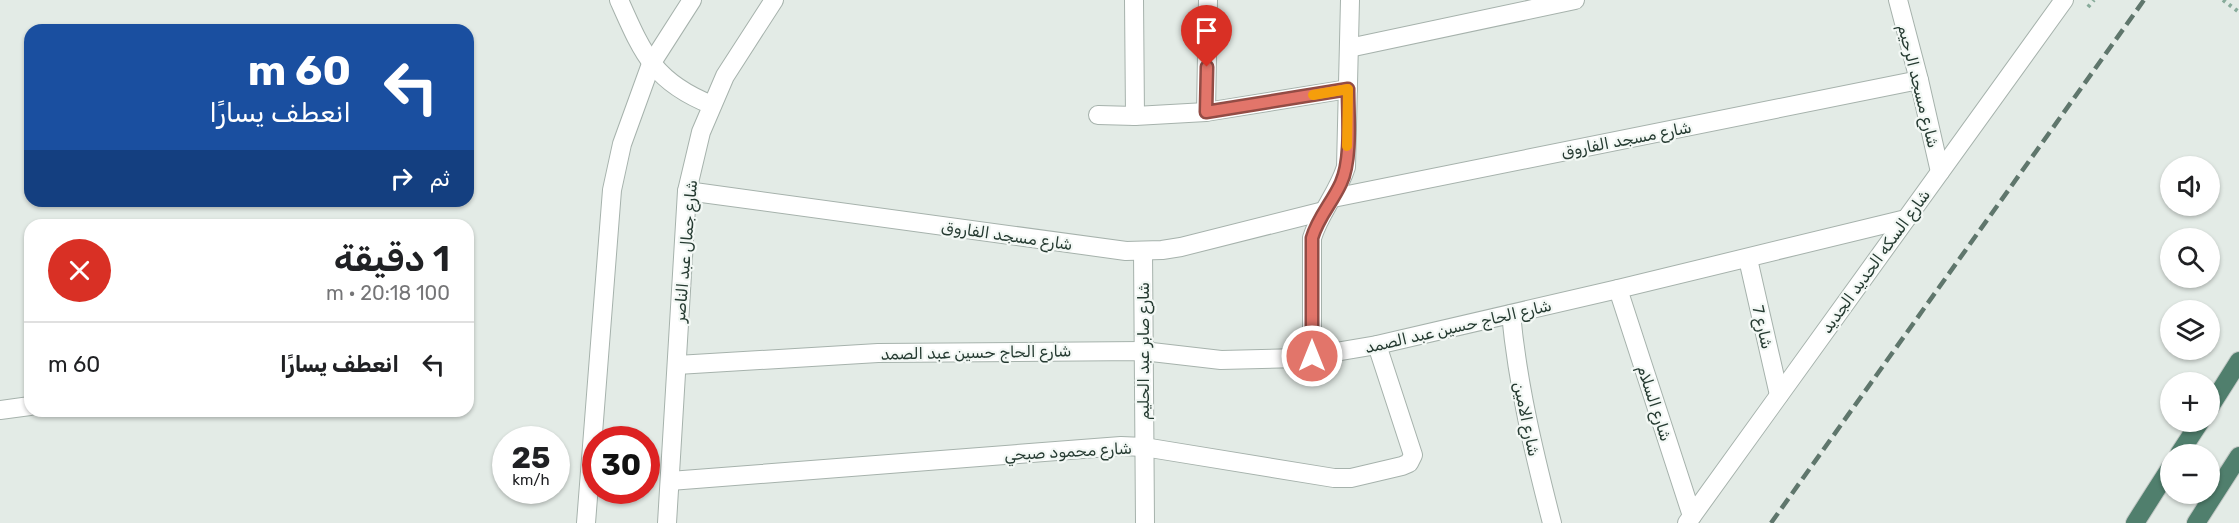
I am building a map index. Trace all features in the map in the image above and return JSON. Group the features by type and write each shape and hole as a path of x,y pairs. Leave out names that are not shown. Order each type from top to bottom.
{"highway":[{"path":"2220,391 2239,361"},
{"path":"2196,523 2239,456"},
{"path":"2135,523 2160,484"}],"street":[{"path":"619,0 640,47 651,64 668,82 689,96 712,105"},
{"path":"586,523 612,190 622,144 651,64 692,0"},
{"name":"شارع جمال عبد الناصر","path":"667,523 687,191 701,132 725,76 774,0"},
{"path":"1134,0 1135,116"},
{"path":"1206,112 1208,0"},
{"path":"1312,356 1312,238 1317,223 1341,183 1346,167 1350,0"},
{"path":"1349,48 1575,0"},
{"name":"شارع مسجد الرحيم","path":"1898,0 1940,172"},
{"name":"شارع السكه الحديد الجديد","path":"1689,520 2064,0"},
{"name":"شارع مسجد الفاروق","path":"687,191 1110,249 1143,251 1181,247 1328,204 1919,80"},
{"path":"1098,115 1135,116 1206,112 1348,89"},
{"name":"شارع الحاج حسين عبد الصمد","path":"677,365 878,353 1143,351 1221,360 1300,358 1377,345 1618,290 1906,219"},
{"name":"شارع صابر عبد الحليم","path":"1143,251 1145,523"},
{"name":"شارع 7","path":"1748,259 1779,395"},
{"name":"شارع السلام","path":"1618,290 1689,520"},
{"name":"شارع الامين","path":"1511,314 1523,407 1552,523"},
{"name":"شارع محمود صبحي","path":"670,481 1097,446 1144,447 1334,478 1351,478 1402,466 1409,463 1413,455 1377,345"},
{"path":"0,410 24,407"}],"path":[{"path":"2223,0 2239,12"}],"railway":[{"path":"1771,523 2144,0"}],"slow traffic":[{"path":"1313,95 1348,89 1347,146"}],"route":[{"path":"1207,67 1206,112 1348,89 1346,167 1341,183 1317,223 1312,238 1312,356"}]}
